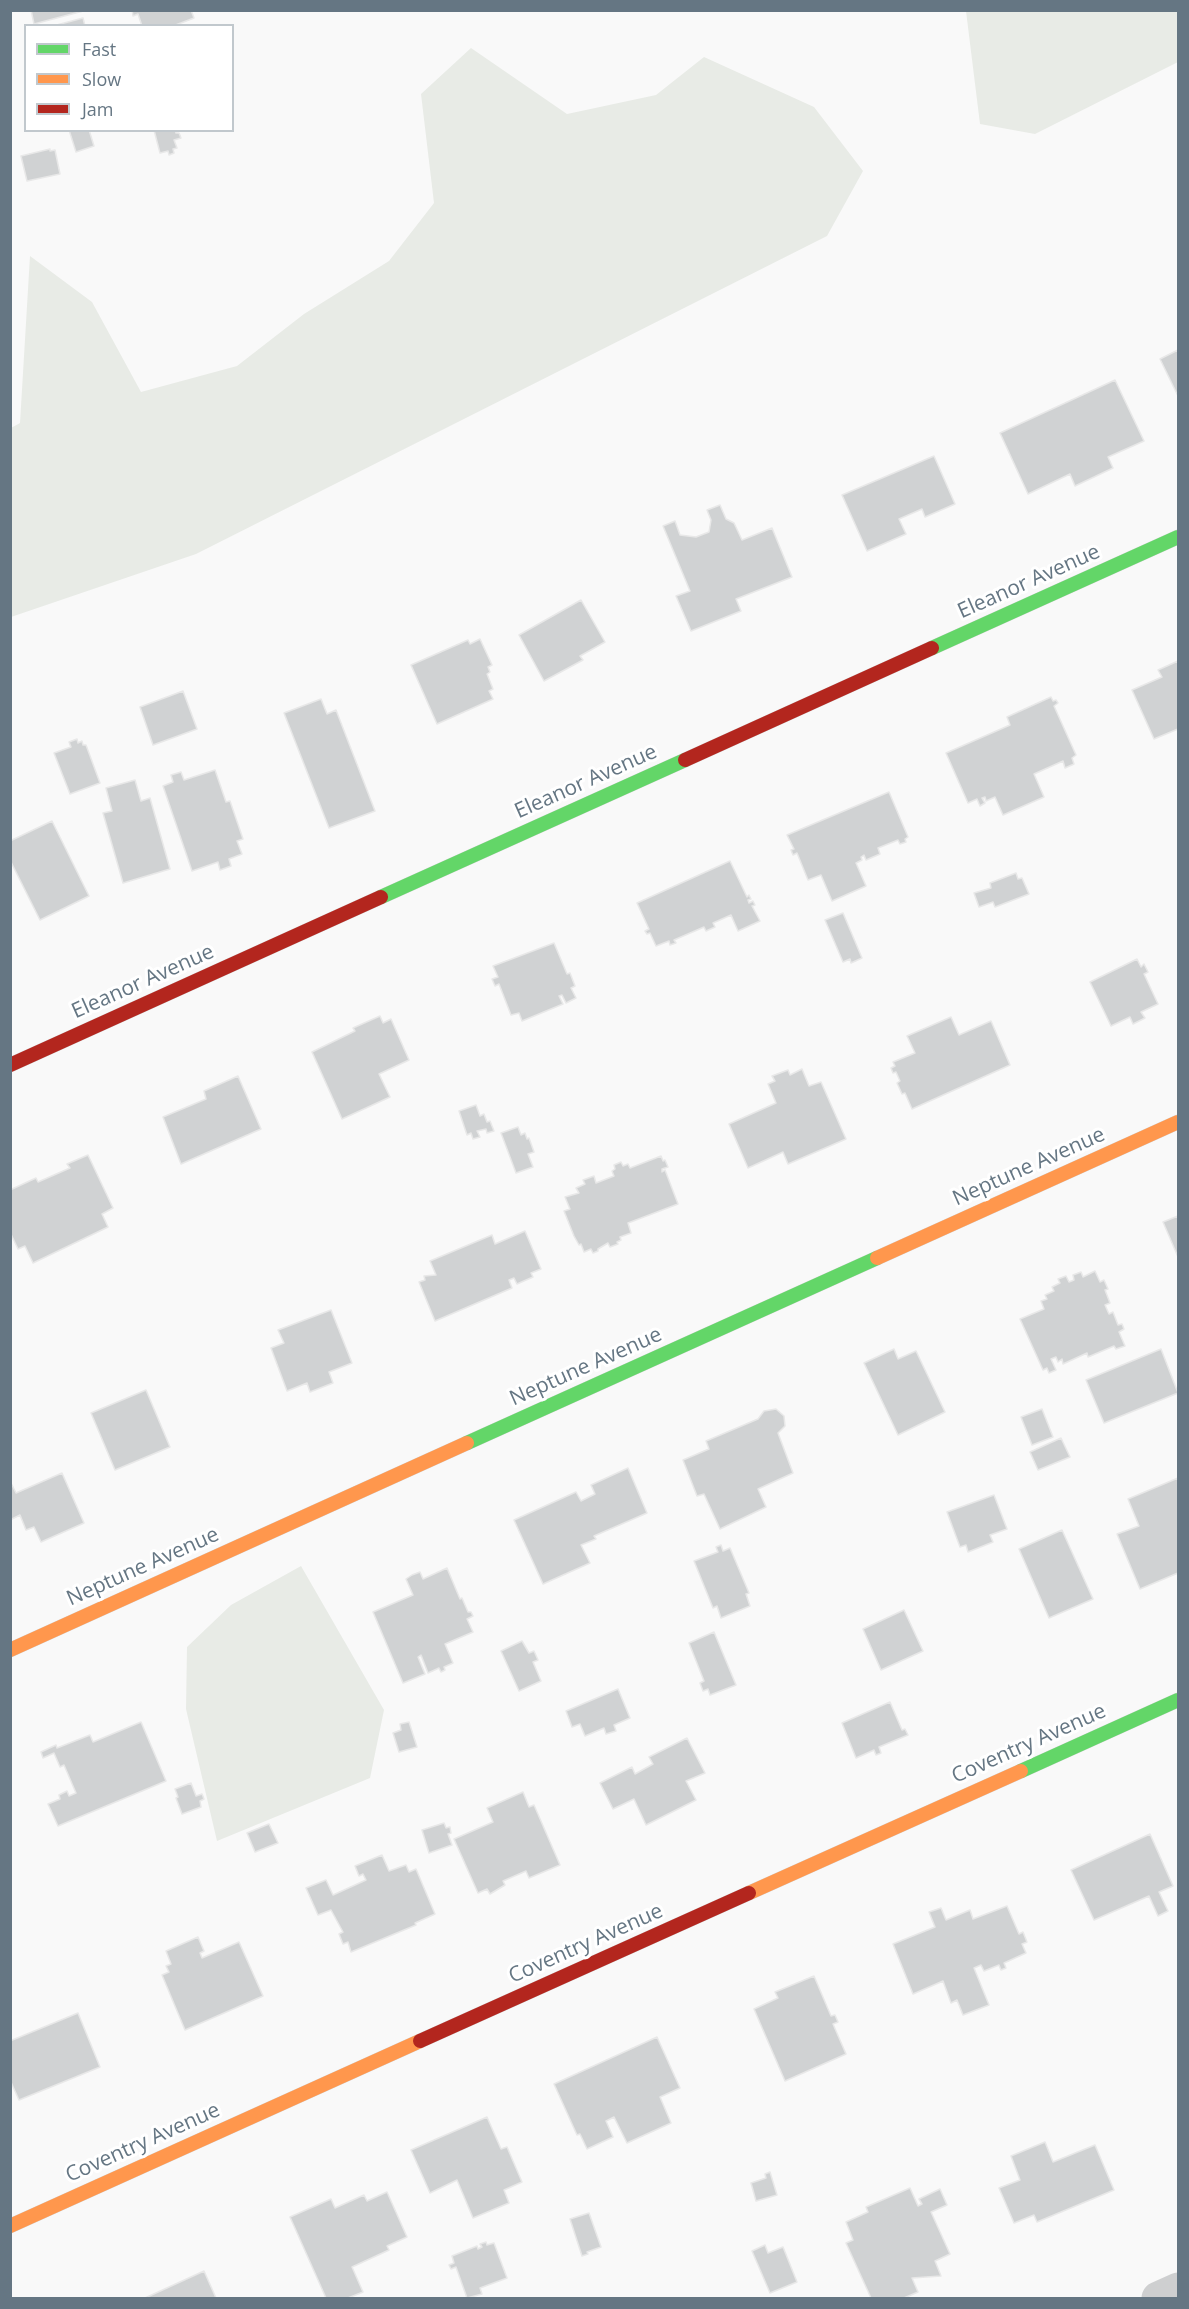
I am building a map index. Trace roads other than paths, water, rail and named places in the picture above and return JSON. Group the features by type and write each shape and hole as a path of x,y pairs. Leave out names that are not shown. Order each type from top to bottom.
{"street":[{"name":"Eleanor Avenue","path":"10,1065 1179,537"},
{"name":"Neptune Avenue","path":"10,1650 1179,1122"},
{"name":"Coventry Avenue","path":"10,2226 1179,1700"},
{"path":"1158,2298 1179,2289"}]}
